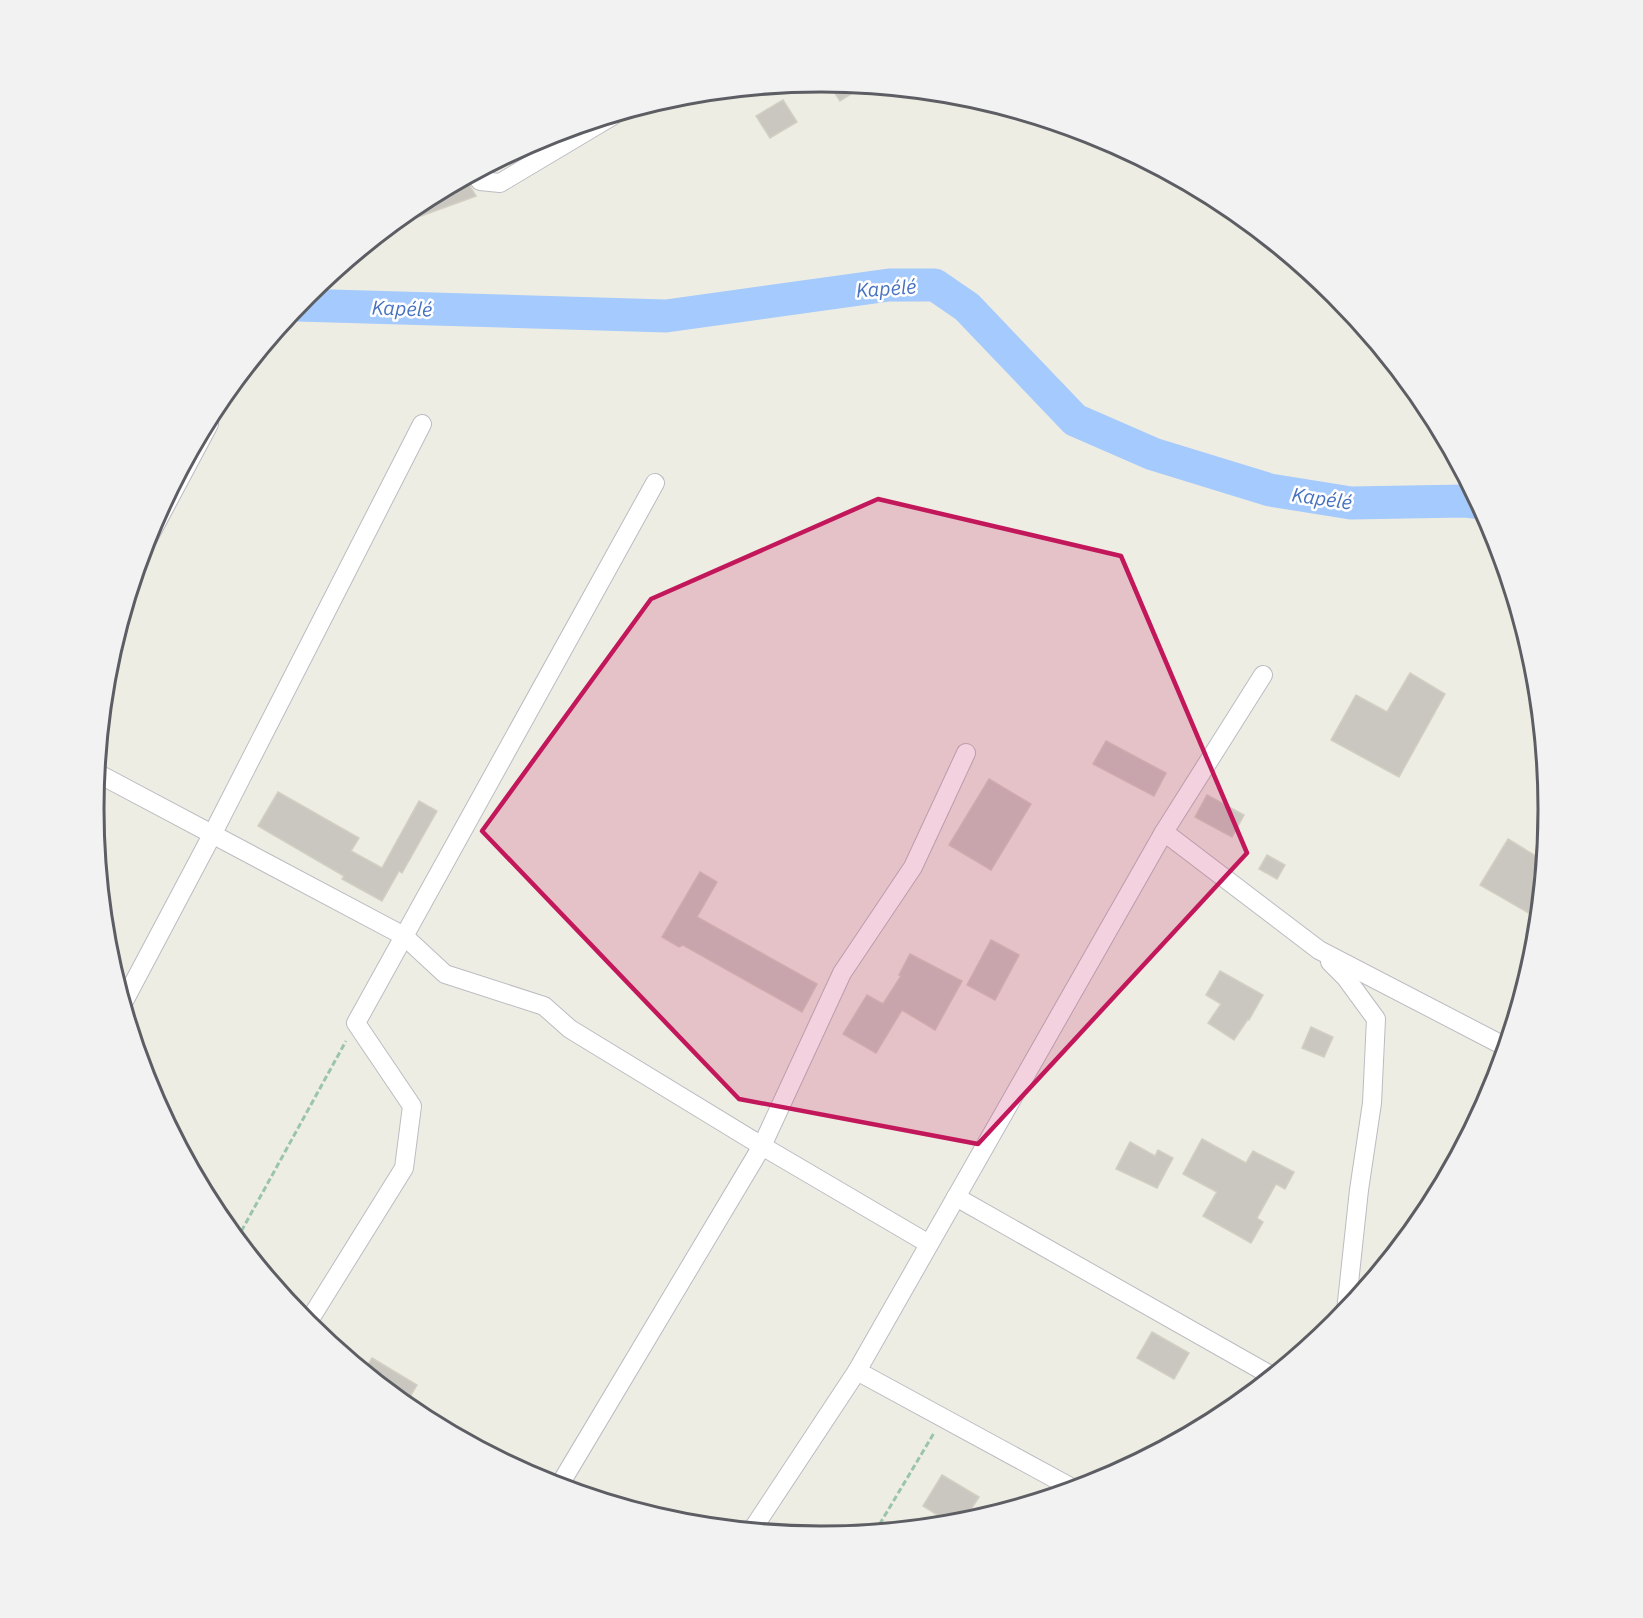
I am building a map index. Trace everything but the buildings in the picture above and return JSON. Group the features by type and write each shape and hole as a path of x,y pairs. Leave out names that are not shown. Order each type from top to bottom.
{"street":[{"path":"479,179 480,181 500,183 586,132"},
{"path":"128,994 212,835 422,424"},
{"path":"313,1315 404,1168 412,1106 356,1023 655,483"},
{"path":"757,1523 857,1371 1164,832 1263,675"},
{"path":"564,1478 762,1146 842,973 913,867 966,753"},
{"path":"105,777 404,936 445,974 544,1006 570,1029 929,1244"},
{"path":"1164,832 1318,950 1346,978 1376,1020 1372,1103 1359,1190 1349,1295"},
{"path":"1318,950 1500,1044"},
{"path":"956,1197 1265,1372"},
{"path":"857,1371 1064,1484"}],"path":[{"path":"241,1231 356,1023"},
{"path":"880,1524 943,1418"}],"highlighted area":[{"path":"878,499 1121,556 1247,853 978,1144 739,1099 482,831 651,599"}],"waterway":[{"name":"Kapélé","path":"311,305 666,316 889,285 935,285 967,307 1075,420 1153,454 1270,490 1351,503 1469,502"}]}
